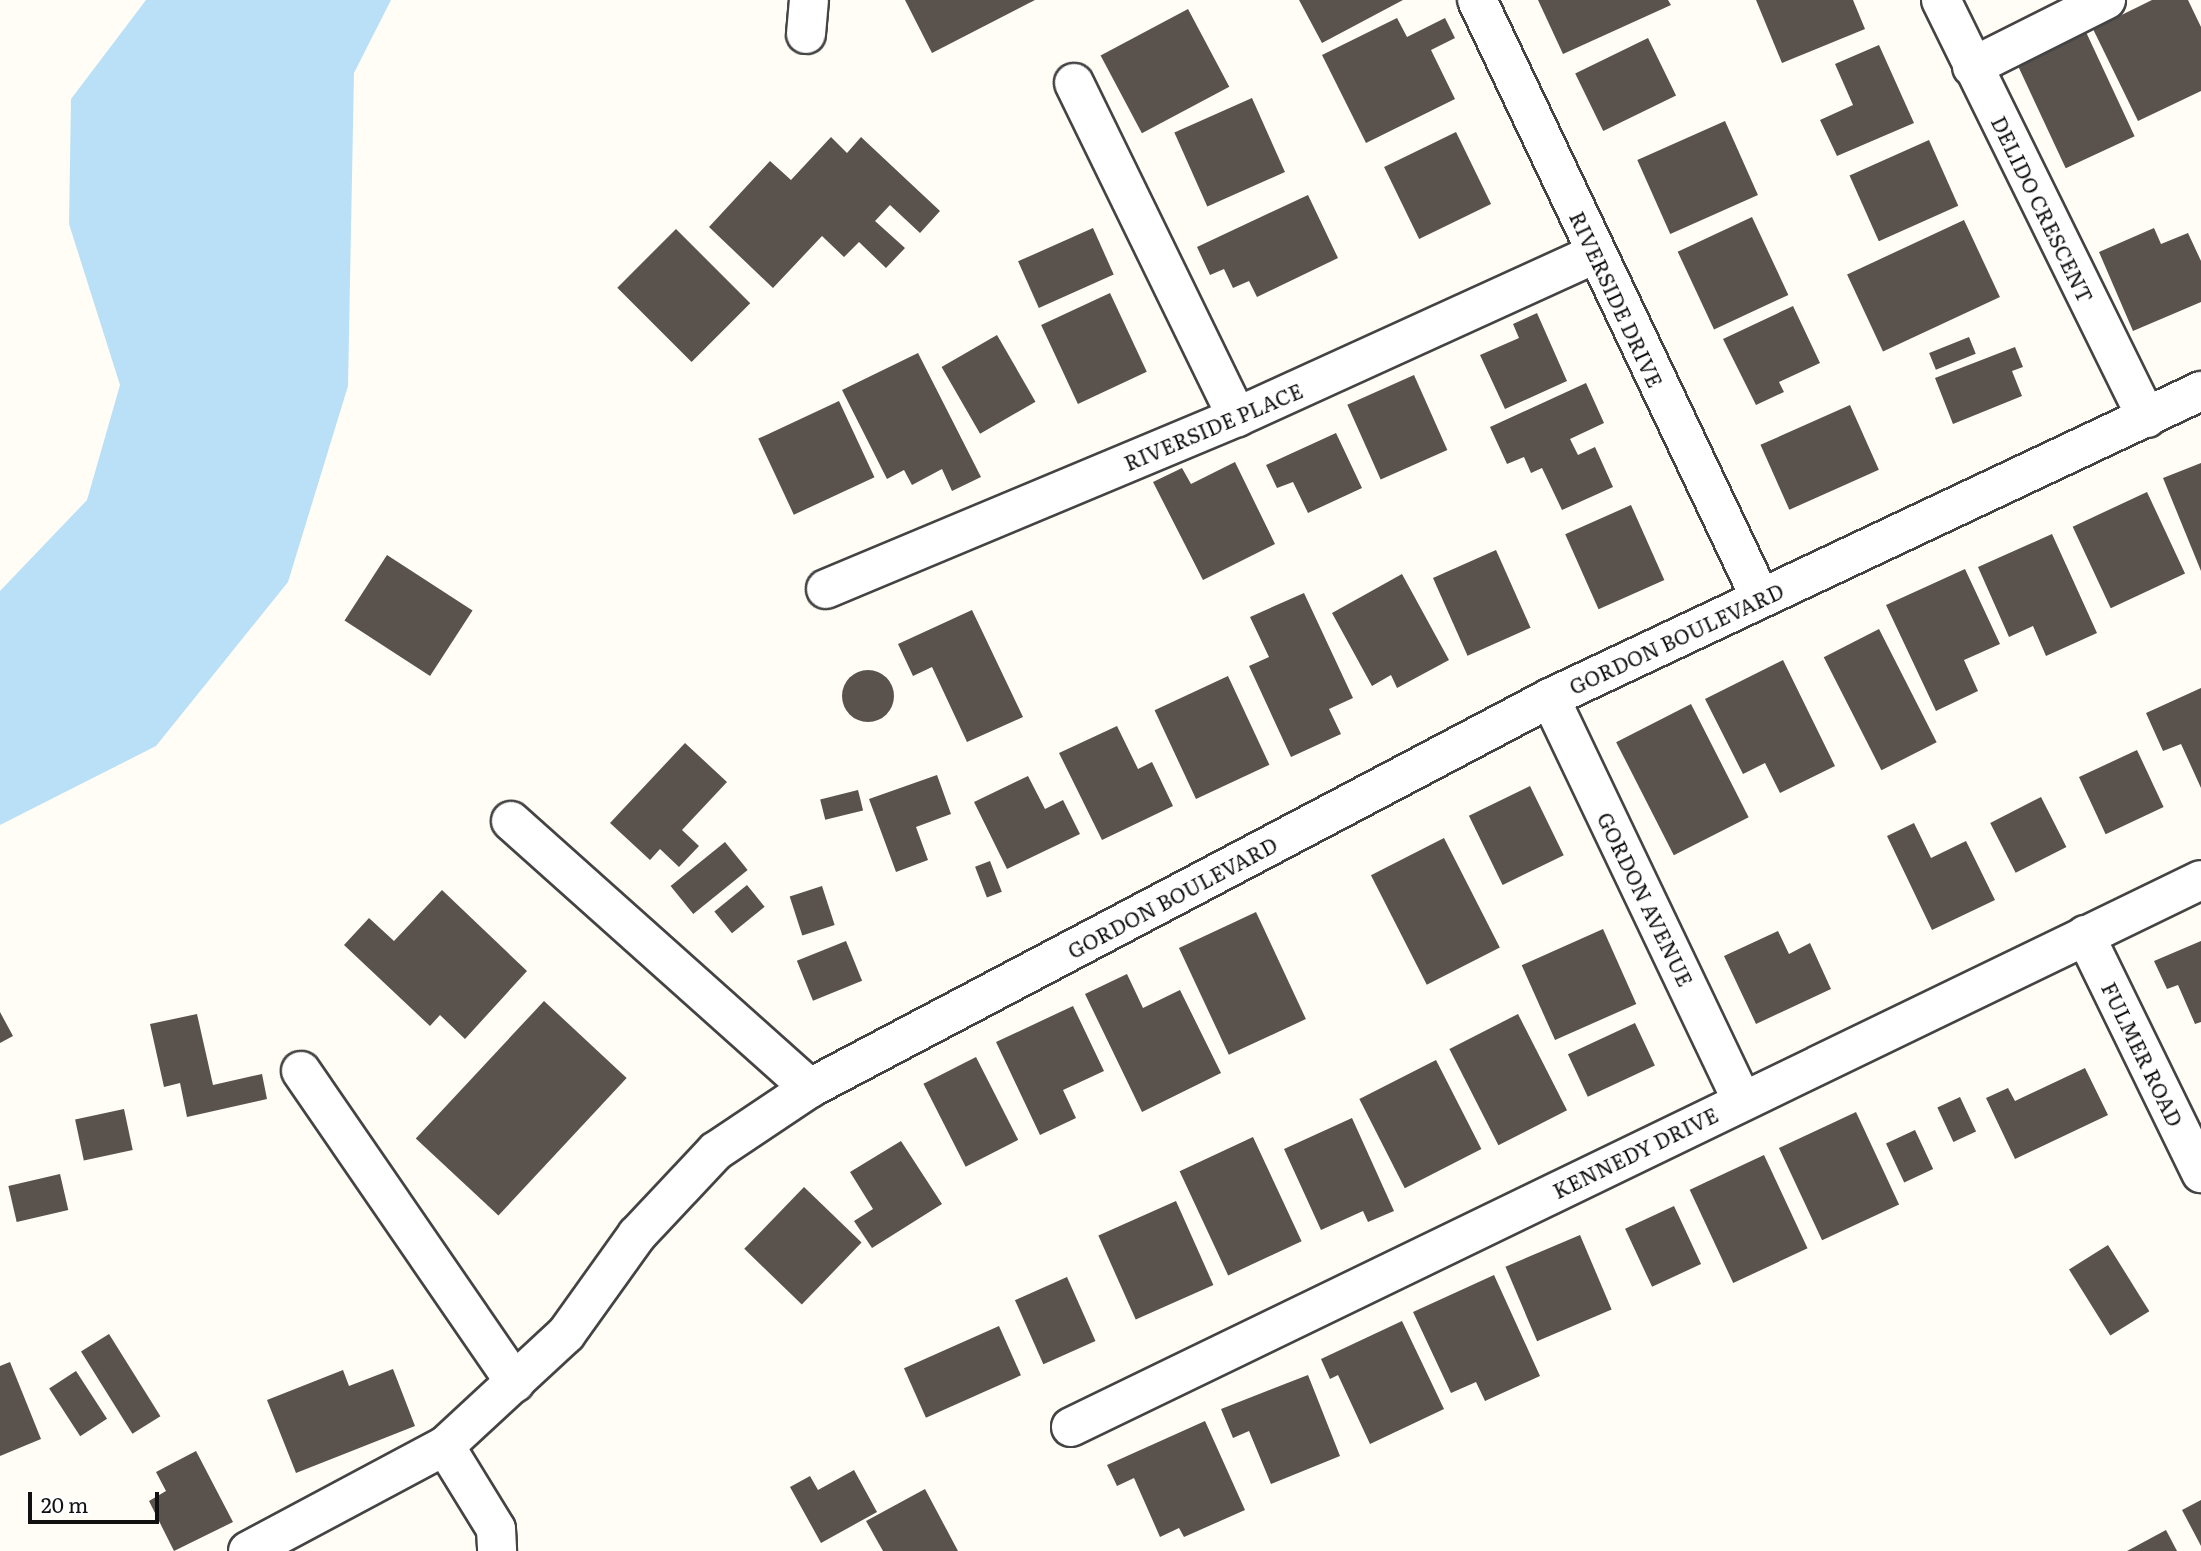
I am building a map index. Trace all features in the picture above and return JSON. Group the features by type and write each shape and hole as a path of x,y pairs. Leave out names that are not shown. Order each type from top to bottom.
{"street":[{"name":"RIVERSIDE DRIVE","path":"1477,0 1595,254 1760,597"},
{"name":"DELIDO CRESCENT","path":"1941,0 2147,418"},
{"path":"1972,67 2106,0"},
{"path":"1074,83 1237,417"},
{"name":"RIVERSIDE PLACE","path":"826,589 1237,417 1595,254"},
{"name":"GORDON BOULEVARD","path":"248,1551 444,1446 566,1334 638,1235 716,1151 810,1088 1550,698 2201,391"},
{"name":"GORDON AVENUE","path":"1550,698 1742,1101"},
{"path":"511,821 810,1088"},
{"name":"KENNEDY DRIVE","path":"1070,1427 2201,880"},
{"name":"FULMER ROAD","path":"2085,936 2201,1173"},
{"path":"301,1071 515,1382"},
{"path":"444,1446 496,1529 497,1551"}],"water":[{"path":"146,0 391,0 354,73 348,386 288,582 156,746 0,825 0,591 87,500 120,385 69,224 71,99"}],"building":[{"path":"905,0 1035,0 932,53"},
{"path":"1299,0 1403,0 1322,43"},
{"path":"1538,0 1668,0 1671,5 1563,54"},
{"path":"1756,0 1853,0 1865,29 1782,63"},
{"path":"2152,0 2188,0 2201,27 2201,91 2138,121 2093,29"},
{"path":"1188,9 1229,87 1142,133 1101,55"},
{"path":"1397,18 1407,37 1445,18 1455,38 1431,50 1455,99 1366,143 1322,55"},
{"path":"2086,32 2135,136 2066,168 2017,64"},
{"path":"1648,38 1676,96 1603,131 1575,74"},
{"path":"1879,45 1914,123 1837,156 1820,120 1853,105 1835,64"},
{"path":"1252,98 1285,172 1207,207 1174,133"},
{"path":"1725,121 1758,195 1670,234 1637,160"},
{"path":"1456,132 1491,204 1419,239 1384,167"},
{"path":"831,137 847,153 861,137 940,211 920,233 890,205 875,221 905,248 886,268 859,242 844,257 822,236 773,288 709,227 770,161 791,180"},
{"path":"1929,140 1958,206 1879,241 1850,175"},
{"path":"1308,195 1338,258 1257,297 1249,281 1233,288 1224,269 1210,275 1197,247"},
{"path":"1752,217 1788,295 1714,330 1678,252"},
{"path":"1964,220 2000,297 1883,352 1847,275"},
{"path":"1093,228 1114,275 1039,308 1018,261"},
{"path":"2154,228 2161,244 2188,233 2201,261 2201,302 2133,331 2099,252"},
{"path":"676,229 750,303 692,362 617,288"},
{"path":"1110,293 1147,372 1078,404 1041,325"},
{"path":"1793,306 1820,363 1779,382 1784,392 1756,405 1723,339"},
{"path":"1537,313 1567,381 1505,409 1480,355 1519,338 1513,324"},
{"path":"997,335 1036,402 980,434 942,367"},
{"path":"1969,337 1976,354 1936,370 1929,353"},
{"path":"2015,347 2023,367 2012,371 2022,396 1953,424 1935,378"},
{"path":"918,353 981,477 952,491 942,469 912,485 904,470 887,479 842,390"},
{"path":"1414,375 1447,450 1381,480 1347,405"},
{"path":"1586,383 1604,423 1570,439 1578,455 1595,447 1613,487 1562,510 1542,468 1531,473 1524,457 1507,464 1490,427"},
{"path":"839,401 874,477 794,515 758,439"},
{"path":"1850,405 1879,470 1789,510 1760,445"},
{"path":"1336,433 1362,488 1308,513 1293,482 1277,488 1266,465"},
{"path":"1235,462 1275,544 1203,580 1153,482 1182,468 1191,484"},
{"path":"2201,463 2201,571 2163,478"},
{"path":"2147,492 2185,574 2111,608 2073,527"},
{"path":"1631,505 1664,580 1599,609 1565,534"},
{"path":"2052,534 2097,633 2046,656 2033,626 2009,637 1978,567"},
{"path":"1496,550 1531,628 1468,656 1433,578"},
{"path":"387,555 473,611 430,676 345,620"},
{"path":"1965,569 2000,644 1964,660 1978,691 1936,711 1886,605"},
{"path":"1402,574 1449,660 1397,688 1391,675 1372,686 1332,613"},
{"path":"1304,593 1353,698 1329,709 1341,734 1291,757 1249,666 1269,657 1250,617"},
{"path":"972,610 1023,717 967,742 932,667 913,676 898,644"},
{"path":"1879,629 1937,742 1881,770 1824,657"},
{"path":"1783,660 1835,766 1780,793 1765,763 1743,774 1705,699"},
{"path":"868,670 878,672 886,678 892,686 892,706 886,714 878,720 868,722 858,720 850,714 844,706 842,696 844,686 850,678 858,672"},
{"path":"1228,676 1269,765 1196,799 1155,710"},
{"path":"2201,688 2201,788 2181,744 2163,751 2146,713"},
{"path":"1691,704 1749,817 1674,855 1616,742"},
{"path":"1117,726 1138,769 1152,762 1173,806 1102,840 1059,753"},
{"path":"685,743 727,782 682,830 699,846 679,867 660,849 650,860 610,823"},
{"path":"2137,750 2164,807 2106,834 2079,777"},
{"path":"937,775 951,814 916,827 928,860 896,872 869,799"},
{"path":"1028,776 1045,809 1063,800 1080,834 1007,869 974,802"},
{"path":"1530,786 1564,855 1503,885 1469,816"},
{"path":"858,790 863,810 825,820 820,799"},
{"path":"2041,797 2066,847 2016,873 1990,823"},
{"path":"1914,823 1931,858 1966,841 1995,900 1932,930 1887,836"},
{"path":"1444,838 1500,948 1427,985 1371,875"},
{"path":"725,842 748,870 693,914 671,886"},
{"path":"990,861 1002,892 987,898 975,867"},
{"path":"747,885 765,907 732,933 714,911"},
{"path":"822,886 835,925 802,935 790,897"},
{"path":"442,890 527,971 465,1039 440,1015 430,1026 344,945 369,918 394,941"},
{"path":"1256,912 1306,1019 1229,1055 1179,948"},
{"path":"1603,929 1636,1004 1555,1040 1522,965"},
{"path":"1778,931 1789,954 1810,943 1831,989 1756,1024 1724,956"},
{"path":"846,941 862,981 813,1001 797,961"},
{"path":"2201,941 2201,1022 2195,1024 2178,985 2167,989 2154,961"},
{"path":"1127,974 1143,1008 1180,990 1221,1073 1142,1112 1085,994"},
{"path":"544,1001 627,1078 498,1216 416,1138"},
{"path":"1073,1006 1104,1071 1063,1090 1076,1118 1040,1135 996,1042"},
{"path":"0,1012 13,1036 0,1043"},
{"path":"197,1014 213,1085 262,1074 267,1099 187,1117 180,1083 164,1087 150,1024"},
{"path":"1518,1014 1567,1110 1498,1145 1449,1049"},
{"path":"1635,1023 1655,1066 1588,1097 1568,1054"},
{"path":"976,1057 1018,1140 966,1167 923,1084"},
{"path":"1436,1060 1481,1149 1405,1188 1359,1099"},
{"path":"2085,1068 2108,1115 2015,1159 1986,1098 2008,1088 2015,1101"},
{"path":"1960,1097 1976,1131 1953,1142 1937,1108"},
{"path":"124,1109 133,1150 84,1160 75,1119"},
{"path":"1856,1112 1899,1204 1822,1240 1779,1148"},
{"path":"1352,1118 1394,1211 1368,1222 1363,1211 1321,1230 1284,1149"},
{"path":"1915,1130 1933,1169 1904,1182 1886,1144"},
{"path":"1253,1137 1302,1241 1228,1275 1180,1171"},
{"path":"901,1141 942,1204 872,1248 854,1221 873,1209 850,1172"},
{"path":"1764,1155 1808,1248 1733,1283 1690,1190"},
{"path":"60,1174 68,1210 17,1222 8,1186"},
{"path":"804,1187 862,1243 802,1304 744,1249"},
{"path":"1176,1201 1213,1285 1136,1320 1098,1236"},
{"path":"1674,1206 1701,1264 1652,1287 1625,1229"},
{"path":"1580,1235 1612,1310 1537,1341 1505,1267"},
{"path":"2108,1245 2149,1311 2110,1336 2069,1269"},
{"path":"1494,1275 1540,1376 1485,1401 1476,1382 1451,1393 1413,1312"},
{"path":"1067,1277 1095,1341 1043,1364 1015,1300"},
{"path":"1402,1321 1444,1409 1370,1444 1338,1375 1330,1379 1321,1359"},
{"path":"999,1326 1021,1375 926,1418 904,1368"},
{"path":"109,1334 160,1416 132,1434 81,1351"},
{"path":"10,1362 41,1439 0,1456 0,1366"},
{"path":"393,1369 415,1426 296,1473 267,1400 343,1370 349,1386"},
{"path":"76,1371 107,1419 80,1436 49,1388"},
{"path":"1308,1375 1340,1456 1271,1484 1249,1431 1233,1438 1221,1409"},
{"path":"1205,1421 1245,1510 1184,1537 1179,1528 1160,1537 1134,1478 1117,1486 1107,1465"},
{"path":"196,1451 233,1522 174,1551 149,1501 166,1491 156,1472"},
{"path":"854,1470 877,1512 821,1543 790,1487 810,1476 818,1490"},
{"path":"925,1489 958,1551 883,1551 866,1521"},
{"path":"2201,1500 2201,1546 2182,1510"},
{"path":"2166,1530 2177,1551 2127,1551"}]}
